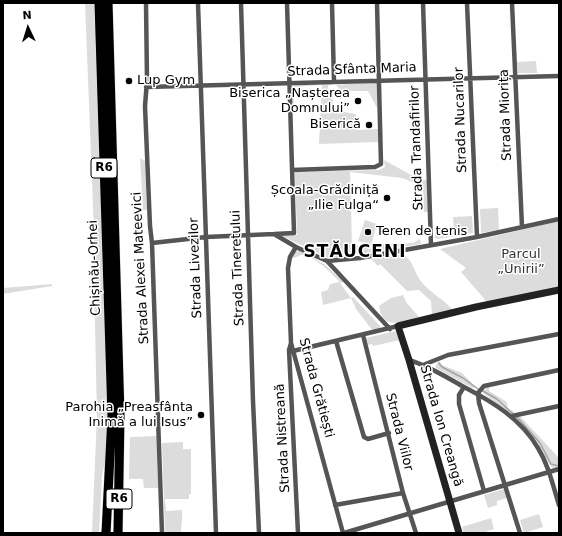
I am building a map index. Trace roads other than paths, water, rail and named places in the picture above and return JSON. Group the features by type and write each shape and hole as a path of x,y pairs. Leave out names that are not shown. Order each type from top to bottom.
{"highway":[{"name":"Chișinău-Orhei","path":"99,3 112,416 106,533"},
{"name":"Chișinău-Orhei","path":"108,3 120,404 118,533"}],"street":[{"name":"Strada Alexei Mateevici","path":"146,3 146,87 150,226 152,243 162,533"},
{"name":"Strada Livezilor","path":"198,3 216,533"},
{"name":"Strada Tineretului","path":"242,3 248,235 259,533"},
{"path":"152,243 206,237 294,233 287,3"},
{"path":"332,3 334,82"},
{"path":"292,170 380,166 382,161 377,3"},
{"name":"Strada Trandafirilor","path":"423,3 432,245"},
{"name":"Strada Nucarilor","path":"467,3 477,237"},
{"name":"Strada Miorița","path":"512,3 522,227"},
{"name":"Strada Sfânta Maria","path":"146,87 559,76"},
{"path":"328,261 352,259 477,237 559,219"},
{"path":"274,234 296,247 328,261 394,328"},
{"name":"Strada Grătiești","path":"296,247 290,257 288,268 291,343 343,533 559,469"},
{"path":"293,351 482,306 559,290"},
{"name":"Strada Ion Creangă","path":"394,328 409,360 459,533"},
{"path":"423,365 448,355 559,334"},
{"name":"Strada Viilor","path":"363,335 403,493 416,533"},
{"path":"336,341 364,437 368,439 389,433"},
{"name":"Strada Nistreană","path":"291,343 289,350 298,533"},
{"path":"409,360 423,365 478,393 512,416 538,447 550,471 559,505"},
{"path":"520,533 479,403 478,393 484,386 489,384 559,370"},
{"path":"464,387 459,395 459,404 484,491"},
{"path":"512,416 559,406"},
{"path":"335,505 403,493"}],"waterway":[{"path":"439,363 442,367 463,378 478,389"},
{"path":"483,391 497,399 513,414"},
{"path":"517,417 540,443 551,464 559,466"}],"place":[{"name":"Lup Gym","path":"129,81"},
{"name":"Biserica „Nașterea Domnului”","path":"358,101"},
{"name":"Biserică","path":"369,125"},
{"name":"Școala-Grădiniță „Ilie Fulga“","path":"387,198"},
{"name":"Teren de tenis","path":"368,232"},
{"name":"Parohia „Preasfânta Inimă a lui Isus”","path":"201,415"}],"district":[{"name":"STĂUCENI","path":"355,253"}],"park label":[{"name":"Parcul „Unirii”","path":"521,262"}]}
